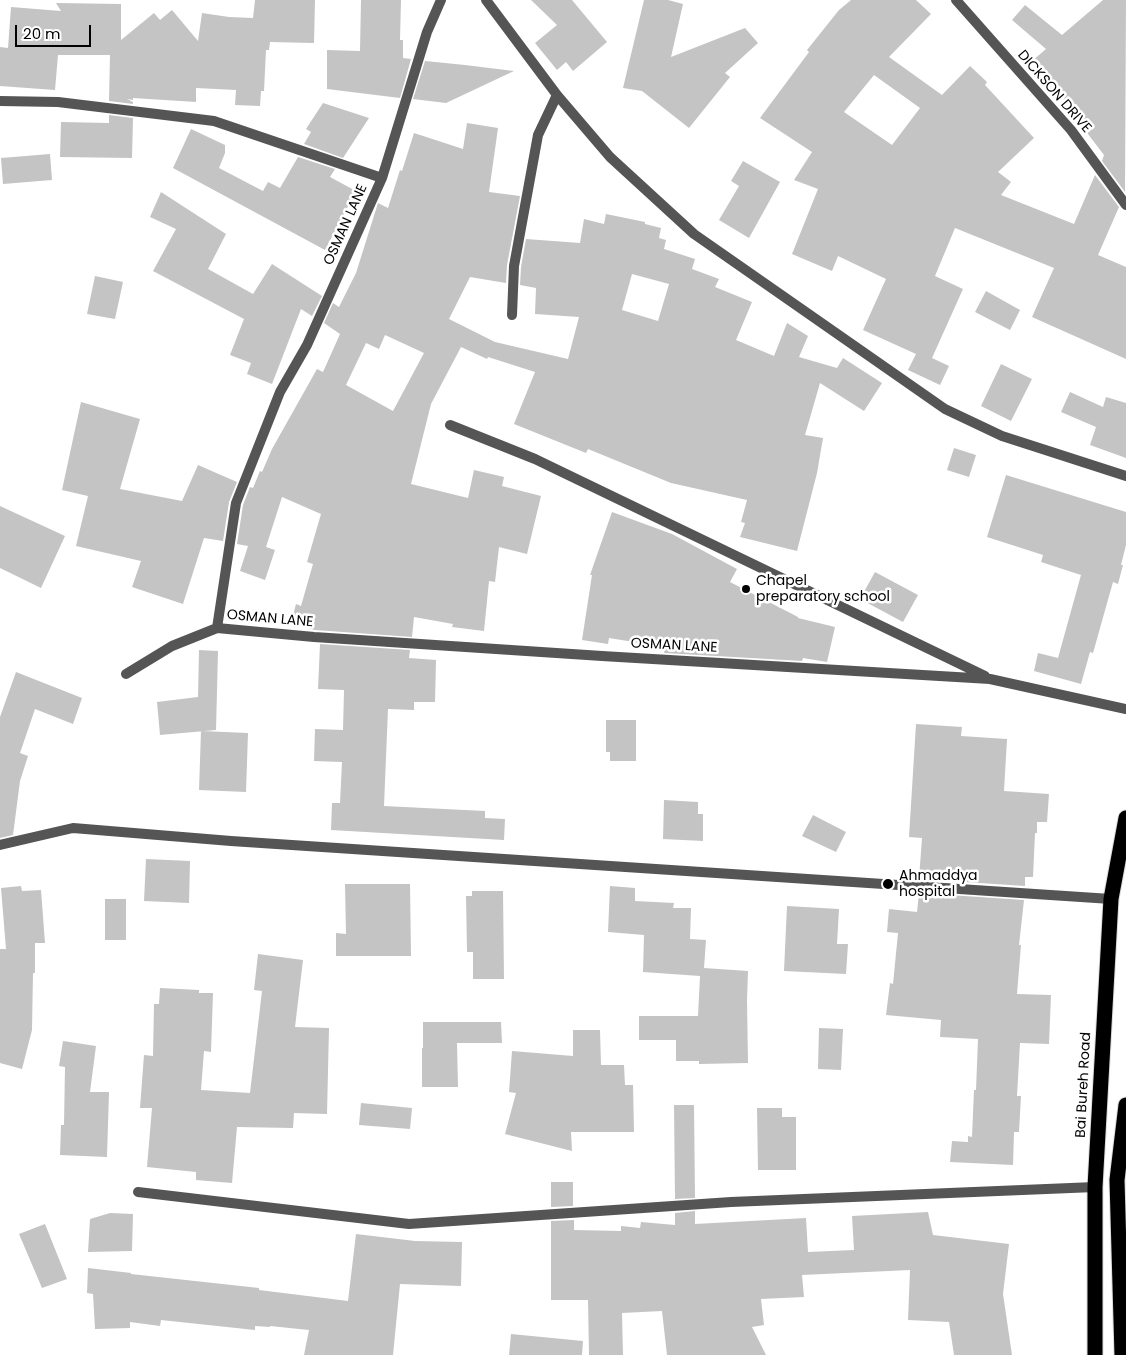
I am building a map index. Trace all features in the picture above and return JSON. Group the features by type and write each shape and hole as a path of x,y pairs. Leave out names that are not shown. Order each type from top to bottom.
{"highway":[{"name":"Bai Bureh Road","path":"1095,1355 1095,1187 1111,899 1126,818"},
{"path":"1122,1355 1117,1180 1126,1105"}],"street":[{"name":"OSMAN LANE","path":"217,628 236,503 280,392 307,345 382,178 427,32 441,0"},
{"path":"486,0 557,95 610,157 694,234 946,410 1002,436 1126,476"},
{"name":"DICKSON DRIVE","path":"956,0 1071,130 1126,205"},
{"path":"512,315 514,266 538,136 557,95"},
{"path":"0,101 58,102 214,121 382,178"},
{"path":"450,425 535,459 990,679"},
{"name":"OSMAN LANE","path":"126,674 172,646 217,628 314,637 990,679 1126,709"},
{"path":"0,845 73,828 231,842 1111,899"},
{"path":"138,1192 409,1224 731,1202 1095,1187"}],"building":[{"path":"255,0 315,0 314,43 270,42 269,50 266,50 264,91 261,91 260,106 235,105 236,90 196,88 196,102 133,98 133,100 127,99 133,102 133,104 109,101 110,55 58,55 55,90 0,86 0,47 8,48 11,7 61,11 56,3 121,4 121,40 154,13 160,20 172,10 198,41 202,13 253,18"},
{"path":"361,0 401,0 400,40 403,40 403,58 411,59 400,98 327,89 327,50 360,51"},
{"path":"531,0 572,0 607,42 573,71 566,62 557,70 535,43 557,25"},
{"path":"644,0 668,0 683,4 671,57 745,28 758,43 725,73 730,77 689,128 642,91 623,88"},
{"path":"851,0 916,0 931,14 889,57 942,95 970,66 987,82 985,85 1034,138 998,172 1011,182 1001,195 1074,224 1095,175 1119,207 1098,255 1126,267 1126,359 1032,317 1054,268 955,228 935,276 963,289 932,358 949,366 940,385 908,370 916,354 863,330 886,279 838,256 832,271 792,254 818,189 794,180 812,152 760,118 809,52 807,50 839,10","holes":["874,75 920,108 892,145 844,112"]},
{"path":"1103,0 1126,0 1125,192 1102,161 1104,155 1078,121 1081,118 1032,61 1046,49 1012,20 1025,5 1062,35"},
{"path":"425,61 514,71 446,103 413,99"},
{"path":"323,103 369,118 343,158 304,144 311,132 306,129"},
{"path":"109,115 133,118 132,158 60,157 61,122 109,123"},
{"path":"467,123 498,128 489,192 520,196 507,265 506,283 470,277 449,319 495,342 568,359 579,317 535,314 536,288 520,285 526,239 580,243 584,219 604,224 606,214 645,222 645,224 661,228 659,238 666,240 664,249 695,259 692,269 719,279 715,287 752,302 736,340 774,356 787,323 808,336 799,357 837,368 843,358 882,383 864,411 820,383 805,435 823,438 817,473 797,551 740,537 745,523 741,522 747,500 671,483 588,449 586,453 514,424 535,372 488,357 487,359 461,347 431,404 411,484 468,498 474,470 504,477 502,486 541,496 527,554 499,547 495,582 489,581 484,631 452,627 453,624 414,617 412,637 315,630 291,623 296,604 301,606 313,564 307,562 321,514 282,497 266,547 275,550 265,580 240,571 248,546 237,544 243,505 250,487 253,488 260,471 262,472 272,449 317,369 323,372 340,334 324,323 333,303 339,307 356,273 378,203 388,208 414,133 463,149","holes":["632,274 669,284 658,321 622,310","385,335 424,353 393,411 346,385 366,343 379,349"]},
{"path":"191,129 225,145 225,153 219,168 263,191 268,182 280,188 298,157 335,169 330,177 356,191 325,250 173,168"},
{"path":"50,154 52,180 3,184 1,158"},
{"path":"743,161 780,182 749,238 719,220 739,186 731,181"},
{"path":"161,192 226,234 208,269 253,294 272,264 322,296 312,316 301,309 272,384 247,374 251,363 230,355 244,319 153,271 176,229 150,217"},
{"path":"95,276 123,282 115,319 87,314"},
{"path":"986,291 1020,310 1010,330 975,312"},
{"path":"1001,364 1032,379 1011,421 981,406"},
{"path":"1070,392 1103,407 1106,397 1126,403 1126,458 1090,445 1096,427 1061,412"},
{"path":"81,402 140,419 120,489 182,501 198,465 237,482 229,502 223,541 204,538 183,604 132,587 141,561 76,546 88,496 62,490"},
{"path":"954,448 976,455 969,477 947,470"},
{"path":"1006,475 1126,512 1126,545 1121,565 1123,565 1118,584 1113,582 1093,653 1090,652 1081,684 1034,671 1038,653 1058,658 1081,575 1041,562 1043,555 987,537"},
{"path":"0,506 65,536 41,588 0,568"},
{"path":"612,512 672,534 737,569 730,582 798,618 835,627 827,662 803,658 802,661 664,653 665,647 609,638 608,644 582,640 592,575 590,575"},
{"path":"875,572 918,595 903,622 860,599"},
{"path":"320,644 410,650 409,658 436,660 435,702 414,702 414,710 388,709 384,806 485,811 485,818 505,819 504,840 331,830 332,803 340,803 342,762 314,761 315,729 343,730 344,690 318,689"},
{"path":"199,650 218,651 216,730 160,735 157,702 198,697"},
{"path":"16,672 82,698 73,724 35,709 20,753 28,756 20,781 13,835 0,838 0,717"},
{"path":"606,720 636,720 636,761 610,761 610,752 606,752"},
{"path":"916,724 962,727 961,736 1007,739 1004,791 1049,794 1047,822 1037,822 1033,877 1025,877 1025,886 919,879 922,838 909,837"},
{"path":"201,731 248,733 246,792 199,790"},
{"path":"664,800 698,802 698,814 703,814 703,841 663,839"},
{"path":"813,815 846,832 836,852 802,836"},
{"path":"146,859 190,861 189,903 144,901"},
{"path":"345,884 410,884 411,956 336,956 336,933 346,934"},
{"path":"21,886 22,891 41,890 45,943 35,943 32,1030 22,1069 0,1063 0,949 6,949 1,888"},
{"path":"610,886 635,888 635,901 674,903 673,908 691,908 690,939 706,940 704,968 748,971 748,1063 699,1064 699,1061 676,1061 676,1040 639,1040 639,1016 698,1016 700,976 643,972 644,935 608,932"},
{"path":"472,891 503,891 504,979 473,979 473,952 467,952 466,896 472,896"},
{"path":"919,893 1024,900 1019,945 1021,945 1017,994 1051,995 1049,1044 1020,1043 1017,1096 1021,1096 1019,1132 1014,1132 1013,1165 950,1162 952,1141 968,1142 968,1136 972,1137 978,1039 940,1037 941,1020 886,1015 890,983 893,984 898,933 887,932 889,909 917,912"},
{"path":"105,899 126,899 126,940 105,940"},
{"path":"787,906 839,909 837,944 848,944 846,974 784,971"},
{"path":"258,954 303,960 295,1027 329,1028 327,1114 294,1113 293,1128 237,1127 232,1183 196,1180 196,1172 147,1167 152,1108 140,1108 144,1055 153,1056 154,1004 159,1004 160,988 199,990 199,993 213,993 211,1052 204,1051 201,1090 250,1093 262,991 254,990"},
{"path":"423,1022 501,1022 502,1043 457,1043 458,1087 422,1087"},
{"path":"819,1028 843,1029 841,1070 818,1069"},
{"path":"573,1030 600,1030 601,1065 624,1065 625,1085 633,1085 634,1132 571,1132 572,1151 505,1134 516,1093 509,1092 512,1051 573,1056"},
{"path":"63,1041 96,1046 90,1092 109,1092 107,1157 60,1155 61,1125 64,1125 65,1067 59,1066"},
{"path":"361,1103 412,1108 410,1129 359,1125"},
{"path":"674,1105 694,1105 695,1198 675,1199"},
{"path":"757,1108 782,1108 782,1117 796,1117 796,1170 758,1170"},
{"path":"551,1182 573,1182 573,1206 551,1207"},
{"path":"695,1211 695,1224 806,1218 808,1252 854,1250 852,1216 928,1212 933,1235 1009,1244 1003,1294 1012,1355 954,1355 949,1322 908,1320 910,1270 802,1275 804,1297 761,1299 764,1325 752,1327 766,1355 667,1355 662,1311 622,1313 623,1355 589,1355 588,1300 551,1300 551,1221 574,1220 574,1230 621,1231 621,1226 640,1228 641,1222 675,1225 675,1213"},
{"path":"110,1213 133,1214 132,1251 88,1252 90,1219"},
{"path":"45,1224 67,1279 42,1288 19,1234"},
{"path":"356,1234 415,1241 462,1242 461,1286 400,1284 393,1355 304,1355 309,1330 270,1326 255,1326 255,1330 161,1320 160,1326 130,1322 130,1328 95,1329 93,1294 87,1293 88,1268 259,1288 259,1290 348,1301"},
{"path":"511,1334 583,1341 582,1355 509,1355"}],"place":[{"name":"Chapel preparatory school","path":"746,589"},
{"name":"Ahmaddya hospital","path":"888,884"}]}
